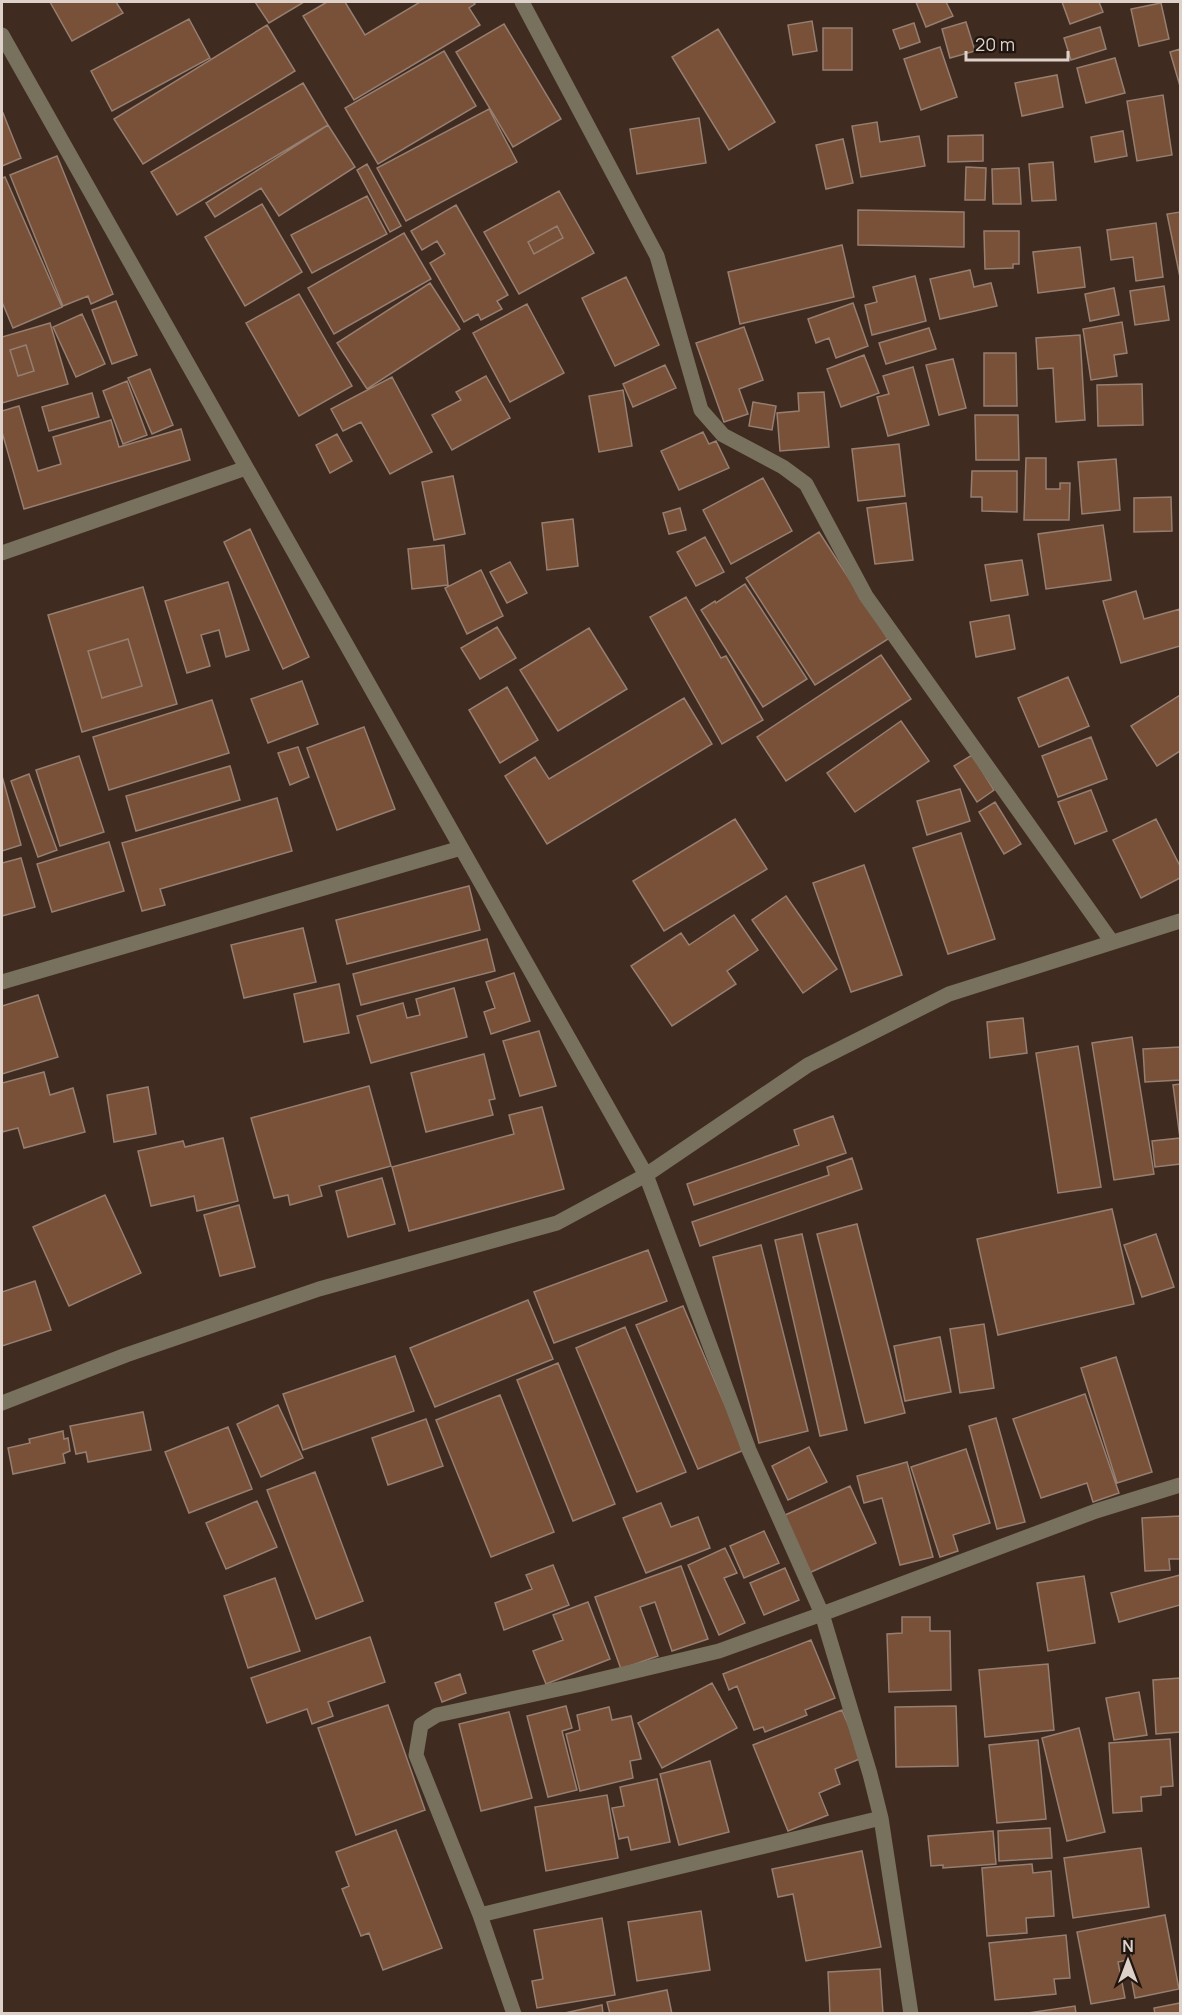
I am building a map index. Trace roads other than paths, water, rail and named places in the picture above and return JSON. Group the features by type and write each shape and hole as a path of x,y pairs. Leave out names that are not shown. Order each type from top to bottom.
{"street":[{"path":"522,2 657,256 701,410 723,435 783,466 806,484 866,596 1112,942"},
{"path":"2,35 646,1175 749,1450 822,1614 881,1818 911,2013"},
{"path":"2,553 246,468"},
{"path":"2,982 461,848"},
{"path":"2,1402 126,1355 319,1289 557,1223 646,1175 808,1065 949,994 1180,921"},
{"path":"514,2013 480,1915 416,1755 421,1725 437,1715 719,1651 1096,1512 1180,1485"},
{"path":"480,1915 881,1818"}]}
